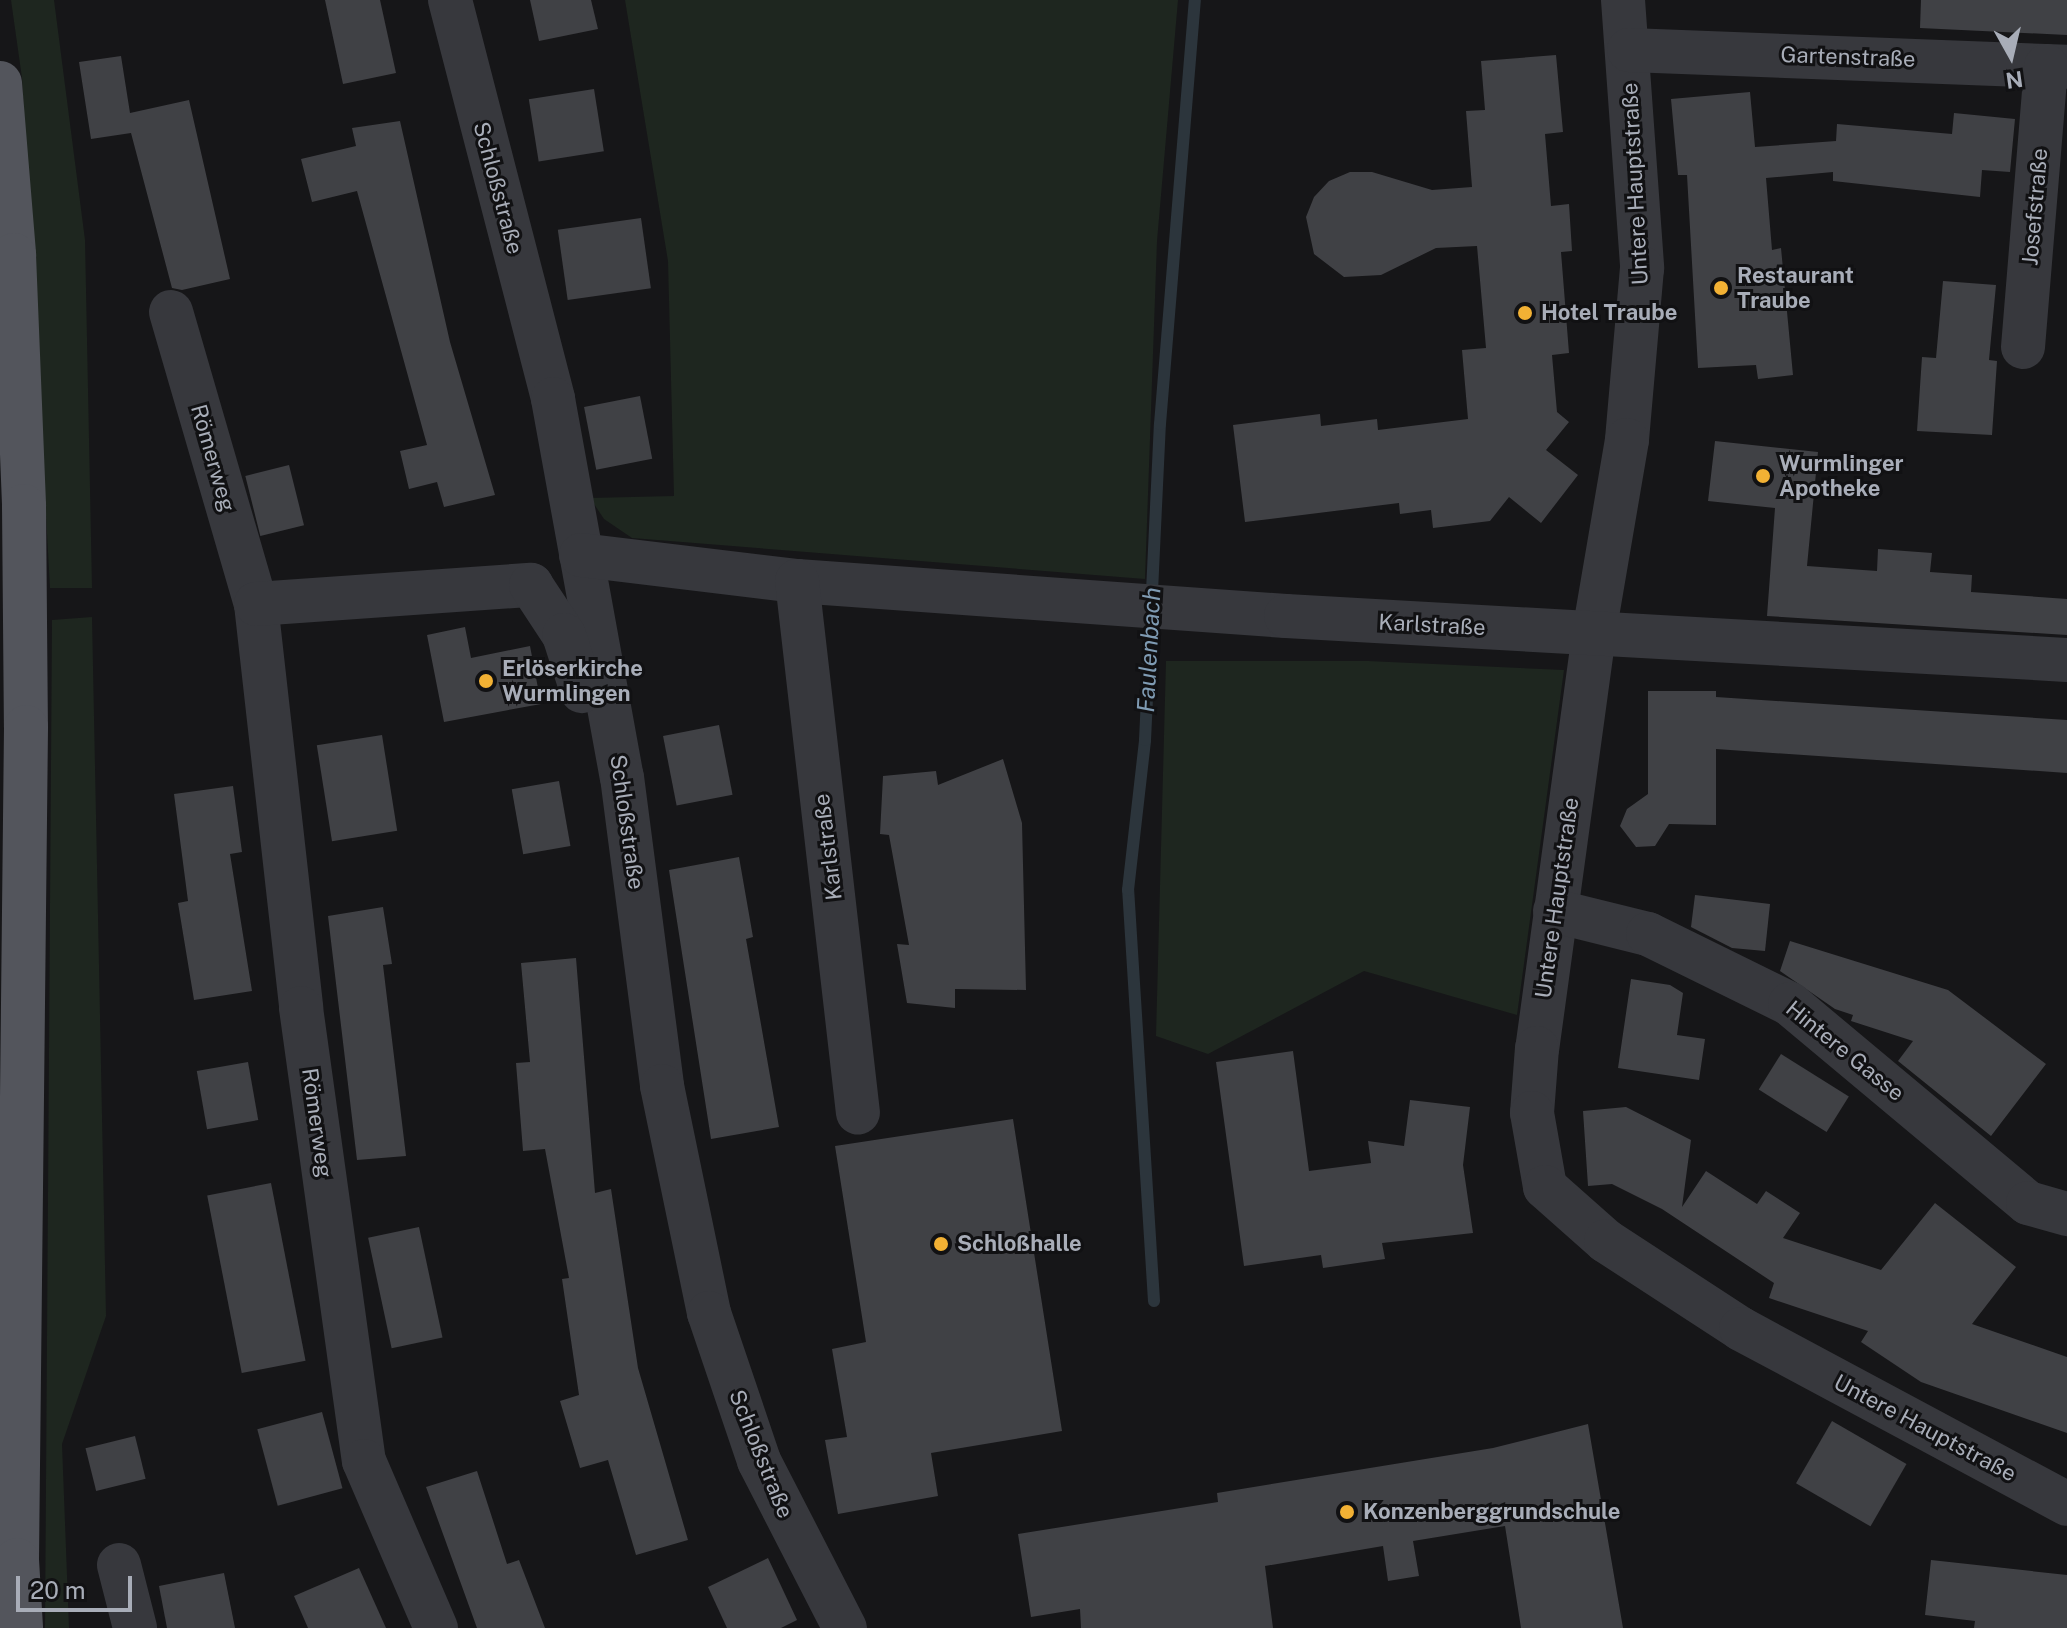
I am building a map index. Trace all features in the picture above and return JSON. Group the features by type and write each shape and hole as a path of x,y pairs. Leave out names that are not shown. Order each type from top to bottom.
{"main road":[{"path":"0,83 14,255 24,647 17,1544 21,1628"}],"street":[{"name":"Schloßstraße","path":"450,0 553,399 622,777 662,1086 709,1313 759,1461 843,1627"},
{"name":"Untere Hauptstraße","path":"1623,0 1629,50 1642,268 1627,440 1594,634 1555,911 1532,1113 1545,1187 1606,1241 1741,1329 2067,1504"},
{"name":"Gartenstraße","path":"1629,50 2057,67"},
{"name":"Josefstraße","path":"2023,347 2057,67"},
{"name":"Römerweg","path":"171,312 256,604 301,1008 364,1461 436,1628"},
{"name":"Karlstraße","path":"581,555 797,581 1118,604 2067,660"},
{"name":"Karlstraße","path":"797,581 858,1113"},
{"path":"256,604 531,585 564,635 585,701 622,777"},
{"name":"Hintere Gasse","path":"1555,911 1648,934 1790,1004 2028,1203 2067,1214"},
{"path":"119,1565 135,1628"}],"shaded area":[{"path":"11,0 54,0 85,240 92,588 50,588 22,78"},
{"path":"625,0 1178,0 1157,241 1145,579 632,538 604,519 590,498 674,496 668,261"},
{"path":"92,617 106,1316 62,1444 69,1628 45,1628 52,620"},
{"path":"1166,661 1368,661 1564,670 1517,1015 1364,971 1208,1054 1156,1036"}],"building":[{"path":"325,0 380,0 396,73 343,84"},
{"path":"530,0 591,0 598,29 539,41"},
{"path":"1921,0 2067,0 2067,35 1920,28"},
{"name":"Hotel Traube","path":"1556,55 1563,132 1545,134 1551,206 1569,204 1572,251 1561,252 1569,353 1552,355 1557,412 1569,422 1546,450 1578,475 1541,523 1509,497 1490,521 1433,528 1431,510 1400,514 1399,503 1245,522 1233,425 1320,414 1321,426 1377,419 1378,430 1468,419 1462,350 1486,348 1477,246 1436,248 1381,275 1344,277 1314,254 1306,217 1314,197 1329,181 1350,172 1372,172 1432,190 1472,187 1466,111 1485,110 1481,61"},
{"path":"121,56 130,113 189,100 230,279 182,290 172,288 131,133 91,139 79,62"},
{"path":"594,89 604,151 539,162 529,99"},
{"path":"1750,92 1755,147 1836,141 1837,124 1952,134 1954,113 2015,119 2010,172 1982,170 1980,197 1833,181 1833,172 1766,178 1772,250 1781,248 1793,375 1758,379 1756,365 1698,368 1687,175 1678,175 1671,99"},
{"path":"400,121 450,342 495,495 444,507 437,482 409,489 400,451 427,445 357,191 312,202 301,159 356,146 352,128"},
{"path":"641,218 651,288 568,300 558,230"},
{"path":"1943,281 1996,285 1989,360 1997,361 1992,435 1917,431 1922,357 1936,358"},
{"path":"640,396 652,459 596,470 584,407"},
{"path":"1715,441 1818,452 1807,566 1877,571 1878,549 1932,553 1930,572 1972,575 1971,592 2067,599 2067,635 1767,616 1775,508 1708,501"},
{"path":"289,465 304,525 260,536 245,476"},
{"name":"Erlöserkirche Wurmlingen","path":"465,627 471,658 530,646 541,704 444,722 427,635"},
{"path":"1648,691 1716,691 1716,697 2067,720 2067,773 1716,749 1716,825 1669,824 1655,846 1636,847 1620,826 1627,809 1648,794"},
{"path":"719,725 733,795 677,806 663,736"},
{"path":"382,735 397,831 332,841 317,745"},
{"path":"1003,759 1022,823 1026,990 955,989 955,1008 907,1003 897,944 909,945 889,835 880,834 883,776 936,771 938,785"},
{"path":"559,781 570,846 523,854 512,789"},
{"path":"233,786 242,852 230,854 252,991 194,1000 178,903 188,901 174,794"},
{"path":"739,857 753,937 746,939 779,1127 711,1139 669,870"},
{"path":"1695,895 1770,904 1765,951 1732,948 1691,927"},
{"path":"383,907 392,964 383,965 406,1156 357,1160 328,916"},
{"path":"1790,941 1948,990 2046,1064 1991,1136 1898,1061 1913,1041 1851,1021 1853,1015 1835,1009 1780,971"},
{"path":"576,958 595,1193 611,1189 638,1368 688,1540 636,1555 608,1460 580,1468 560,1401 579,1395 562,1279 569,1278 545,1149 523,1151 516,1063 530,1062 521,963"},
{"path":"1631,979 1670,985 1683,993 1677,1035 1705,1039 1699,1080 1618,1068"},
{"path":"1293,1051 1309,1171 1371,1163 1368,1141 1404,1146 1410,1100 1470,1107 1463,1165 1473,1233 1382,1243 1385,1259 1323,1268 1321,1255 1244,1266 1216,1062"},
{"path":"1781,1054 1849,1096 1827,1132 1759,1090"},
{"path":"248,1062 258,1120 207,1129 197,1071"},
{"path":"1626,1107 1691,1140 1682,1207 1706,1171 1757,1204 1766,1191 1800,1213 1783,1238 1881,1270 1935,1203 2016,1267 1972,1324 2067,1357 2067,1433 1921,1382 1861,1342 1868,1331 1769,1298 1774,1283 1662,1209 1612,1184 1588,1186 1583,1111"},
{"name":"Schloßhalle","path":"1013,1119 1062,1431 931,1453 938,1496 838,1514 825,1440 847,1437 832,1349 866,1342 835,1146"},
{"path":"271,1183 306,1361 242,1373 207,1195"},
{"path":"419,1227 442,1338 392,1348 368,1238"},
{"path":"322,1412 342,1488 278,1506 257,1429"},
{"path":"1832,1421 1906,1464 1870,1526 1796,1483"},
{"path":"1588,1424 1623,1628 1521,1628 1505,1526 1413,1541 1419,1576 1388,1581 1383,1546 1265,1566 1273,1628 1081,1628 1080,1609 1031,1617 1018,1534 1218,1502 1217,1493 1493,1448"},
{"path":"135,1436 146,1479 96,1491 86,1448"},
{"path":"477,1471 507,1564 519,1560 545,1628 477,1628 426,1487"},
{"path":"768,1558 797,1620 781,1628 727,1628 708,1587"},
{"path":"1931,1560 2067,1575 2067,1628 1974,1628 1975,1621 1925,1615"},
{"path":"359,1568 386,1628 308,1628 294,1596"},
{"path":"224,1573 235,1628 167,1628 159,1586"}],"waterway":[{"name":"Faulenbach","path":"1154,1301 1128,890 1145,740 1160,424 1195,0"}],"place":[{"name":"Restaurant Traube","path":"1721,288"},
{"name":"Hotel Traube","path":"1525,313"},
{"name":"Wurmlinger Apotheke","path":"1763,476"},
{"name":"Erlöserkirche Wurmlingen","path":"486,681"},
{"name":"Schloßhalle","path":"941,1244"},
{"name":"Konzenberggrundschule","path":"1347,1512"}]}
